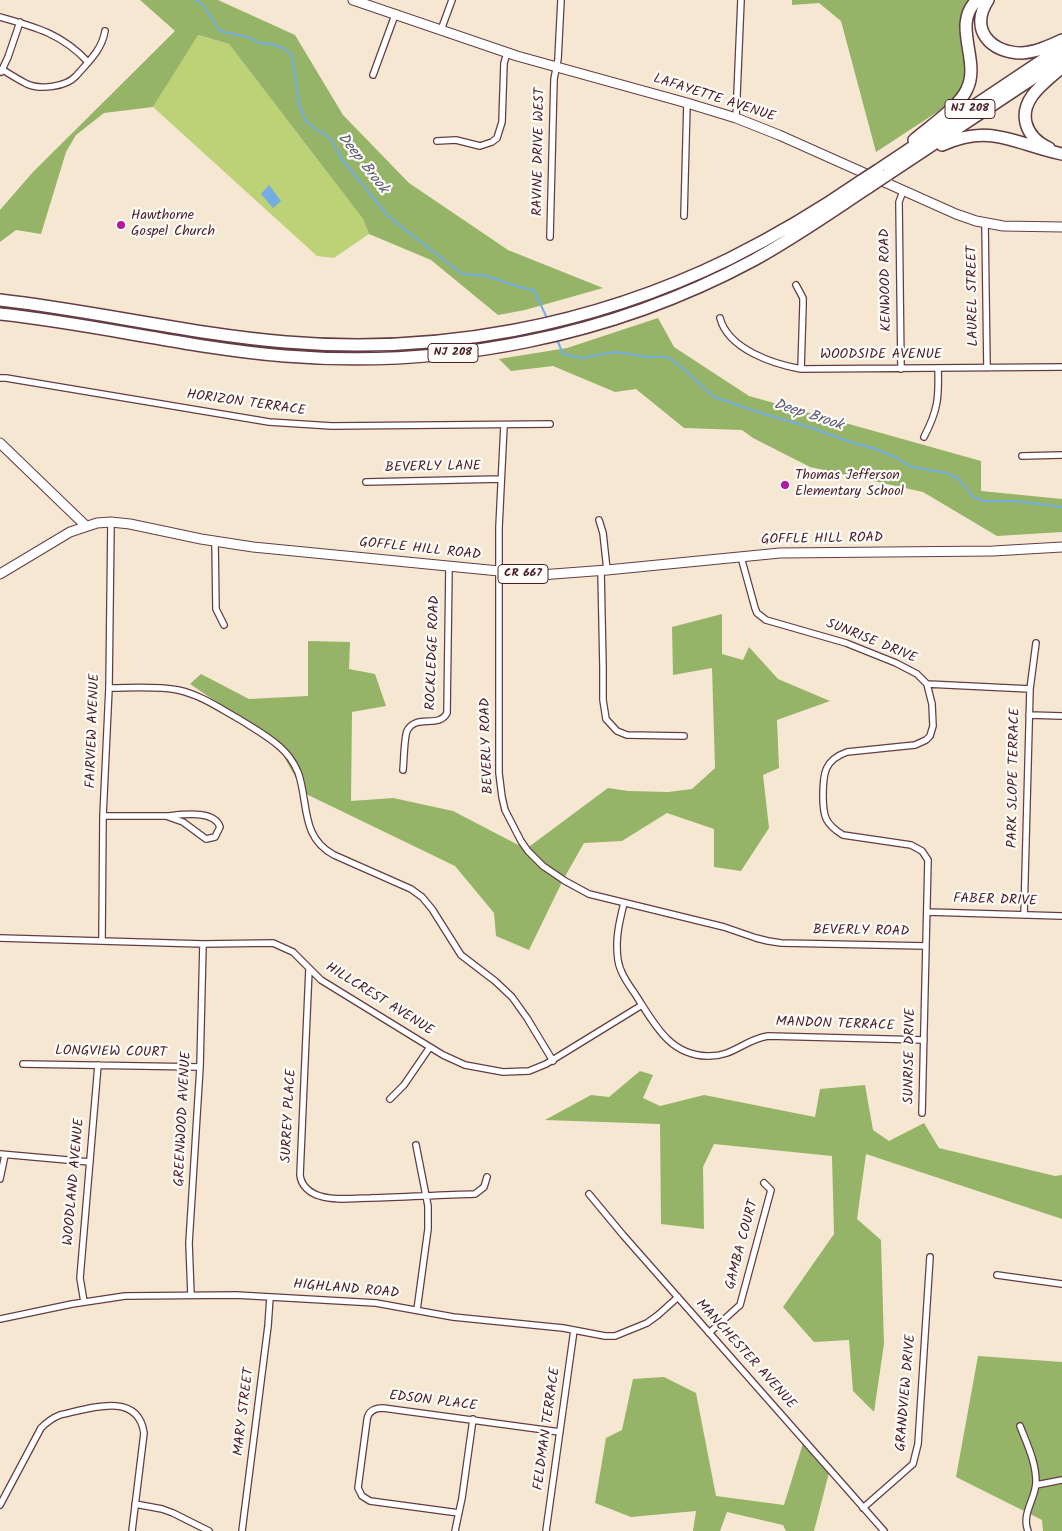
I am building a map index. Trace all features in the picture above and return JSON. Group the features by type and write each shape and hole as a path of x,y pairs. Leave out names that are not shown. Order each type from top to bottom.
{"highway":[{"path":"883,172 958,103 968,88 971,74 966,18 977,0"},
{"path":"988,0 982,13 981,26 986,38 997,48 1013,52 1031,52 1062,40"},
{"name":"NJ 208","path":"0,314 222,348 286,356 335,359 432,356 528,342 637,312 689,292 732,272 775,248 1062,47"},
{"name":"NJ 208","path":"883,172 911,159 1062,59"},
{"path":"1062,67 1034,93 1026,106 1025,120 1032,135 1044,146 1062,154"},
{"path":"911,159 953,140 970,135 997,136 1062,154"},
{"name":"NJ 208","path":"0,300 240,337 287,342 383,345 478,336 541,325 589,313 642,296 727,260 865,184"}],"main road":[{"name":"LAFAYETTE AVENUE","path":"354,0 555,68 736,118 779,135 956,214 985,223 1003,226 1062,227"},
{"path":"0,443 86,526"},
{"name":"GOFFLE HILL ROAD","path":"0,574 63,535 86,526 111,522 253,547 540,575 604,571 780,553 993,552 1062,547"}],"street":[{"path":"441,30 452,0"},
{"name":"RAVINE DRIVE WEST","path":"550,237 554,79 558,59 561,0"},
{"path":"736,118 741,0"},
{"path":"373,75 394,15"},
{"path":"0,17 39,28 55,36 78,52 88,62"},
{"path":"20,22 1,71 29,85 56,87 73,79 103,42 105,31"},
{"path":"437,141 456,140 480,146 497,138 502,122 504,63 507,53"},
{"path":"684,216 687,103"},
{"name":"KENWOOD ROAD","path":"901,369 899,202 903,191"},
{"name":"LAUREL STREET","path":"985,223 987,368"},
{"path":"796,285 803,305 801,369"},
{"name":"WOODSIDE AVENUE","path":"720,318 722,327 742,346 770,362 801,369 1062,367"},
{"path":"924,437 937,406 939,389 938,368"},
{"name":"HORIZON TERRACE","path":"0,378 296,425 550,424"},
{"name":"BEVERLY ROAD","path":"504,425 498,572 499,773 505,810 521,841 533,857 576,888 602,898 724,927 768,941 781,943 926,946"},
{"path":"1022,456 1062,455"},
{"name":"BEVERLY LANE","path":"366,482 501,480"},
{"path":"599,520 603,532 603,700 606,719 617,731 627,734 684,736"},
{"name":"FAIRVIEW AVENUE","path":"102,940 103,816 109,688 111,522"},
{"path":"215,541 216,609 224,625"},
{"name":"SUNRISE DRIVE","path":"741,556 755,608 761,617 846,642 896,663 917,674 927,684 929,690 933,710 933,726 930,736 915,745 847,752 834,758 826,768 824,777 823,808 826,820 843,835 911,845 922,851 928,860 922,1113"},
{"name":"ROCKLEDGE ROAD","path":"403,770 406,735 410,726 420,721 440,720 447,713 449,567"},
{"name":"PARK SLOPE TERRACE","path":"1024,914 1030,689 1036,642"},
{"path":"927,684 1030,689"},
{"path":"109,688 170,689 191,693 208,701 275,742 286,753 298,772 307,818 312,834 318,844 334,855 411,889 422,897 432,909 461,955 495,981 518,1004 553,1060"},
{"path":"1029,715 1062,716"},
{"path":"103,816 189,814 213,818 220,827 215,838 206,839 183,822 166,816"},
{"name":"MANDON TERRACE","path":"624,903 616,936 618,962 625,978 659,1032 671,1043 683,1050 706,1056 727,1054 748,1041 768,1036 924,1040"},
{"name":"FABER DRIVE","path":"927,912 1062,916"},
{"name":"HILLCREST AVENUE","path":"0,938 203,944 273,943 300,957 321,980 457,1063 503,1072 529,1071 553,1060 642,1005"},
{"name":"GREENWOOD AVENUE","path":"191,1295 189,1243 200,1067 203,944"},
{"name":"SURREY PLACE","path":"309,969 300,1175 303,1184 312,1193 326,1198 426,1196 475,1194 484,1187 487,1177"},
{"path":"390,1099 404,1085 430,1047"},
{"name":"LONGVIEW COURT","path":"23,1064 200,1067"},
{"name":"WOODLAND AVENUE","path":"84,1302 80,1278 98,1065"},
{"path":"416,1145 428,1206 428,1229 417,1310"},
{"path":"0,1179 2,1154 90,1162"},
{"name":"GAMBA COURT","path":"709,1332 740,1305 771,1190 764,1183"},
{"name":"MANCHESTER AVENUE","path":"589,1194 884,1531"},
{"name":"GRANDVIEW DRIVE","path":"863,1508 904,1472 915,1459 918,1444 930,1257"},
{"path":"996,1275 1062,1284"},
{"name":"HIGHLAND ROAD","path":"0,1319 84,1302 126,1296 270,1297 376,1304 453,1317 574,1330 606,1336 620,1335 652,1319 678,1297"},
{"name":"MARY STREET","path":"242,1531 270,1297"},
{"name":"FELDMAN TERRACE","path":"546,1531 574,1330"},
{"path":"0,1505 41,1428 50,1420 60,1415 118,1405 134,1413 139,1418 143,1428 144,1440 132,1531"},
{"name":"EDSON PLACE","path":"459,1513 370,1501 362,1496 358,1488 367,1420 370,1412 374,1409 383,1408 560,1432"},
{"path":"455,1531 474,1420"},
{"path":"1020,1426 1036,1467 1036,1485 1028,1512 1026,1528 1028,1531"},
{"path":"1036,1485 1062,1480"},
{"path":"135,1504 173,1513 209,1531"}],"green space":[{"path":"140,0 218,0 295,35 343,115 409,183 508,250 603,288 525,310 498,315 431,260 369,234 363,219 229,44 198,35 153,107 104,113 76,135 66,152 41,234 16,230 0,242 0,210 33,172 175,31"},
{"path":"792,0 969,0 961,19 966,70 965,80 958,95 951,103 876,152 841,21 819,3 792,5"},
{"path":"197,35 229,44 363,219 369,234 334,258 317,256 153,107"},
{"path":"658,318 674,347 749,396 981,461 981,491 1062,499 1062,532 997,536 923,492 810,467 753,438 742,430 684,428 636,389 615,392 553,366 511,371 499,359 567,348"},
{"path":"722,614 722,654 743,660 749,647 778,679 830,701 777,720 779,768 763,775 769,828 741,871 714,867 714,829 667,813 622,841 584,843 563,880 529,950 496,936 494,913 455,866 304,793 276,742 190,684 201,674 249,699 308,696 308,641 350,642 349,669 375,674 386,706 352,712 351,801 393,798 453,811 526,849 608,788 628,791 668,792 692,789 715,768 712,668 673,675 672,627"},
{"path":"640,1071 653,1075 643,1098 660,1106 704,1095 815,1117 820,1089 865,1085 873,1130 889,1141 924,1123 939,1148 1055,1176 1062,1175 1062,1219 866,1154 857,1219 881,1240 884,1344 874,1412 853,1391 849,1340 814,1342 783,1307 834,1234 832,1156 714,1144 703,1167 704,1229 661,1224 660,1124 545,1120 591,1095 609,1097"},
{"path":"978,1356 1062,1362 1062,1531 1043,1531 1042,1520 956,1477"},
{"path":"664,1377 696,1393 716,1496 784,1505 804,1440 830,1469 814,1531 786,1531 783,1525 727,1512 720,1531 693,1531 696,1511 631,1517 595,1503 606,1438 622,1430 633,1379"}],"water":[{"path":"269,185 281,201 273,208 261,194"}],"waterway":[{"name":"Deep Brook","path":"196,0 203,5 220,31 251,38 259,43 271,44 283,48 292,55 299,104 306,121 332,141 341,158 388,216 462,274 487,276 534,290 546,316"},
{"name":"Deep Brook","path":"558,342 563,354 581,358 616,352 647,357 668,357 714,397 876,449 897,458 911,467 947,473 959,479 972,496 983,501 1015,501 1062,507"}],"place":[{"name":"Hawthorne Gospel Church","path":"121,225"},
{"name":"Thomas Jefferson Elementary School","path":"785,485"}]}
